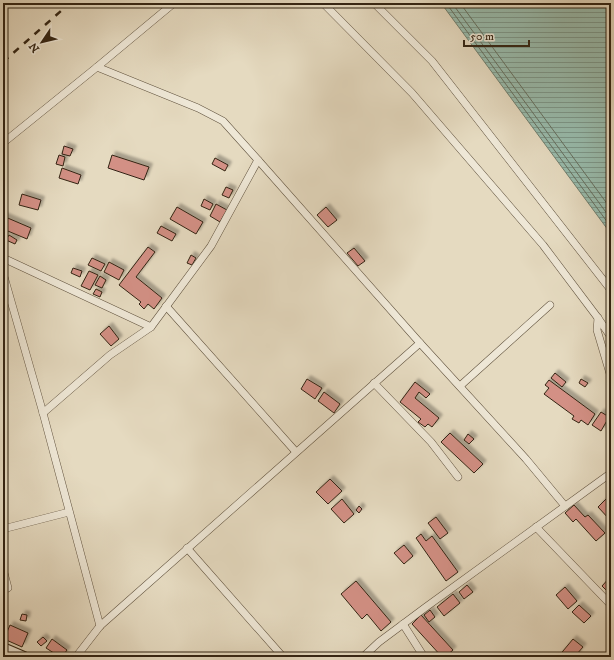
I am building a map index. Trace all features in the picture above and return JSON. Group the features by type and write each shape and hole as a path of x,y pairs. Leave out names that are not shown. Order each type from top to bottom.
{"street":[{"path":"3,143 174,3"},
{"path":"323,3 412,93 543,245 611,337"},
{"path":"374,3 432,61 611,290"},
{"path":"97,67 198,108 223,121 420,343 526,459 565,506"},
{"path":"43,413 110,355 151,327 211,246 258,160"},
{"path":"3,258 151,327"},
{"path":"3,273 43,413 100,626"},
{"path":"166,306 296,452"},
{"path":"460,386 550,306"},
{"path":"598,318 597,330 611,377"},
{"path":"76,657 100,626 420,343"},
{"path":"374,383 431,442 458,477"},
{"path":"363,657 379,642 403,624 611,473"},
{"path":"3,529 69,512"},
{"path":"536,527 611,605"},
{"path":"187,548 283,657"},
{"path":"3,568 8,588 3,590"},
{"path":"403,624 424,657"},
{"path":"3,648 24,657"}],"water":[{"path":"441,3 611,3 611,234"}],"building":[{"path":"64,146 73,149 70,156 62,154"},
{"path":"59,155 65,157 63,166 56,164"},
{"path":"112,155 149,167 144,180 108,168"},
{"path":"215,158 228,165 225,171 212,164"},
{"path":"62,168 81,175 78,184 59,178"},
{"path":"226,187 233,190 229,198 222,195"},
{"path":"22,194 41,200 38,210 19,205"},
{"path":"204,199 213,204 210,210 201,206"},
{"path":"216,204 227,210 220,222 210,216"},
{"path":"177,207 203,222 196,234 170,219"},
{"path":"326,207 337,220 328,227 317,215"},
{"path":"3,216 31,228 27,239 3,229"},
{"path":"161,226 176,234 172,241 157,233"},
{"path":"3,233 7,234 4,241 3,240"},
{"path":"9,235 17,240 15,244 6,240"},
{"path":"148,247 155,252 136,277 162,298 154,309 148,304 144,309 139,304 141,302 119,285"},
{"path":"354,248 365,261 358,266 347,253"},
{"path":"191,255 196,258 192,265 187,263"},
{"path":"92,258 105,264 101,271 88,265"},
{"path":"109,262 124,270 119,280 104,272"},
{"path":"73,268 82,271 80,277 71,273"},
{"path":"89,271 98,275 90,290 81,286"},
{"path":"100,276 106,280 102,288 95,285"},
{"path":"96,289 102,292 100,297 93,294"},
{"path":"109,326 119,339 111,346 100,334"},
{"path":"555,373 566,382 562,387 551,378"},
{"path":"307,379 322,388 315,399 301,389"},
{"path":"581,379 588,383 585,387 579,383"},
{"path":"549,380 595,414 588,425 581,420 579,423 572,419 574,416 544,394 549,388 545,385"},
{"path":"415,382 430,394 426,398 419,392 415,398 439,418 432,427 428,424 425,427 418,422 421,419 400,402"},
{"path":"324,392 340,404 334,413 318,401"},
{"path":"601,412 609,417 601,431 592,425"},
{"path":"450,433 483,464 474,473 441,442"},
{"path":"468,434 474,439 469,444 464,440"},
{"path":"330,479 342,491 328,504 316,492"},
{"path":"607,498 611,503 610,520 598,507"},
{"path":"342,499 354,514 344,523 331,509"},
{"path":"574,505 585,517 588,515 605,533 596,541 576,519 573,522 565,513"},
{"path":"359,506 362,509 359,513 356,510"},
{"path":"436,517 448,533 440,539 428,523"},
{"path":"611,523 611,530 607,526"},
{"path":"421,534 426,541 432,536 458,572 446,581 416,538"},
{"path":"404,545 413,556 404,564 394,553"},
{"path":"611,576 611,595 602,586"},
{"path":"356,581 391,622 381,631 367,614 362,619 341,594"},
{"path":"467,585 473,592 464,599 459,592"},
{"path":"565,587 577,601 568,609 556,595"},
{"path":"453,594 460,603 444,616 437,607"},
{"path":"579,605 591,616 584,623 572,612"},
{"path":"430,610 435,617 429,622 424,615"},
{"path":"22,614 27,615 26,621 20,620"},
{"path":"421,615 453,650 445,657 442,657 412,624"},
{"path":"10,625 28,633 22,647 4,639"},
{"path":"43,637 47,641 41,646 37,642"},
{"path":"52,639 67,650 62,657 46,648"},
{"path":"573,639 583,647 576,655 579,657 558,657"}],"railway":[{"path":"3,62 70,3"}]}
